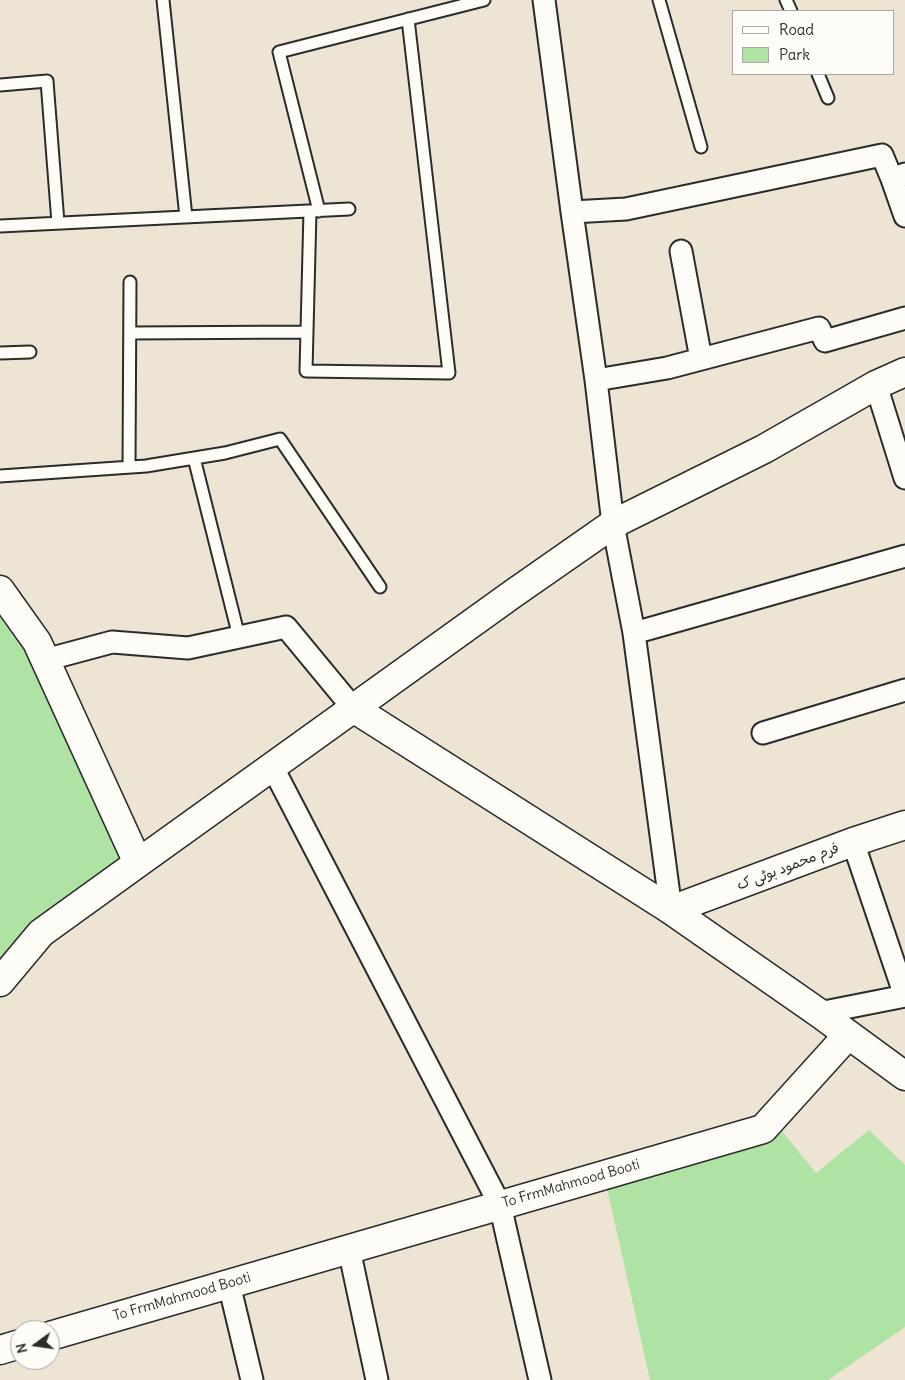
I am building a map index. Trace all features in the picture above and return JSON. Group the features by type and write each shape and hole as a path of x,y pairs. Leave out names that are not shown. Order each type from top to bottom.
{"street":[{"path":"544,0 596,380 613,524 634,633 671,910"},
{"path":"572,212 626,209 882,155 899,177 905,216"},
{"path":"682,251 701,359"},
{"path":"596,380 667,368 818,328 825,341 905,318"},
{"path":"0,982 41,932 613,524 764,449 876,386 905,372"},
{"path":"876,386 905,478"},
{"path":"634,633 905,556"},
{"path":"0,590 37,642 138,863"},
{"path":"45,660 112,642 188,648 286,626 353,708 671,910 819,1013 905,1076"},
{"path":"762,733 905,690"},
{"path":"272,766 500,1205 540,1380"},
{"name":"فرم محمود بوٹی ک","path":"671,910 853,842 905,825"},
{"path":"819,1013 905,996 853,842"},
{"name":"To FrmMahmood Booti","path":"60,1333 763,1129 848,1035"},
{"path":"349,1249 377,1380"},
{"path":"229,1284 252,1380"}],"lane":[{"path":"163,0 186,217"},
{"path":"408,19 449,373 306,371 314,211 279,52 408,19 484,0"},
{"path":"659,0 701,147"},
{"path":"818,75 828,98"},
{"path":"0,85 47,81 58,223"},
{"path":"0,226 350,209"},
{"path":"129,467 130,282"},
{"path":"130,332 307,332"},
{"path":"0,353 30,352"},
{"path":"0,476 129,467 225,453 280,439 380,588"},
{"path":"194,458 239,637"}],"green space":[{"path":"0,590 138,863 0,982"},
{"path":"772,1119 816,1173 869,1130 905,1165 905,1327 828,1380 650,1380 604,1175"}]}
